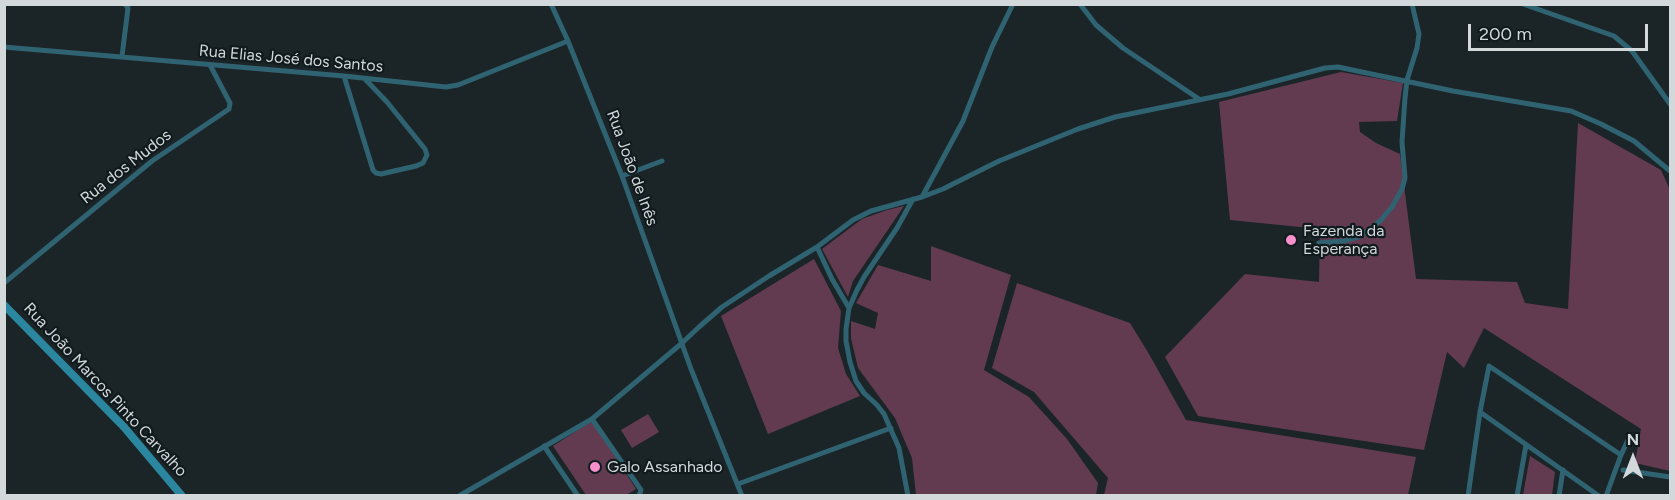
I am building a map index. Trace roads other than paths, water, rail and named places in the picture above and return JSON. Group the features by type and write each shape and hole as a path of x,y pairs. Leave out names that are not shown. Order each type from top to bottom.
{"main road":[{"name":"Rua João Marcos Pinto Carvalho","path":"4,305 124,428 182,495"}],"street":[{"name":"Rua João de Inês","path":"550,4 568,41 622,176 704,403 742,495"},
{"path":"922,197 963,121 992,47 1013,4"},
{"path":"1080,4 1096,25 1118,43 1199,99"},
{"path":"1319,243 1344,241 1361,236 1381,220 1399,196 1405,178 1402,142 1407,80 1419,34 1412,4"},
{"path":"1522,4 1614,36 1632,51 1671,104"},
{"path":"122,56 126,6"},
{"name":"Rua Elias José dos Santos","path":"4,47 452,87 568,41"},
{"name":"Rua dos Mudos","path":"4,283 152,162 229,109 230,103 210,65"},
{"path":"459,495 592,419 722,307 817,248 853,220 872,211 943,189 999,161 1101,121 1338,67 1469,94 1563,109 1583,115 1640,145 1671,171"},
{"path":"344,76 373,170 381,174 423,163 426,160 425,149 387,102 364,79"},
{"path":"622,176 662,161"},
{"path":"908,495 901,454 891,428 884,414 856,381 846,341 846,330 849,308 864,277 897,228 912,199"},
{"path":"817,248 849,308"},
{"path":"1468,495 1479,412 1489,366 1621,455"},
{"path":"1479,412 1599,495"},
{"path":"592,419 641,490 639,495"},
{"path":"738,484 891,428"},
{"path":"1606,495 1628,440"},
{"path":"1517,495 1526,445"},
{"path":"544,446 578,495"},
{"path":"1559,495 1563,470"},
{"path":"1623,470 1671,477"}],"place":[{"name":"Fazenda da Esperança","path":"1291,240"},
{"name":"Galo Assanhado","path":"595,467"}]}
